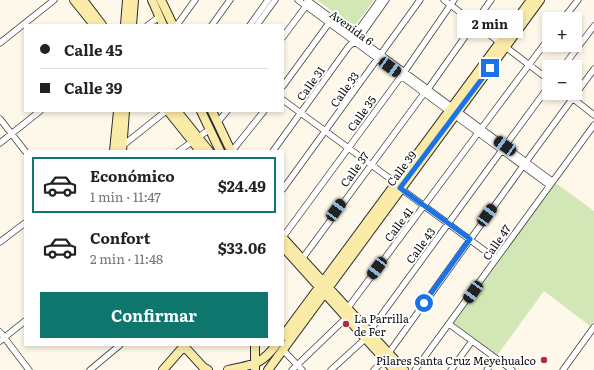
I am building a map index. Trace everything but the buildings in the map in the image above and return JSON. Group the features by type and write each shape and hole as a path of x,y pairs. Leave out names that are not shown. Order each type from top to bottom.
{"street":[{"path":"0,43 54,0"},
{"path":"74,0 93,24"},
{"path":"83,0 101,24"},
{"path":"125,24 126,0"},
{"path":"132,24 134,0"},
{"path":"152,0 162,24"},
{"path":"162,0 173,24"},
{"path":"178,24 195,0"},
{"path":"213,24 230,0"},
{"path":"251,24 268,0"},
{"path":"258,24 275,0"},
{"name":"Avenida 6","path":"298,0 306,3 403,73 550,183"},
{"name":"Calle 31","path":"355,39 380,0"},
{"name":"Calle 31","path":"274,150 349,46 386,0"},
{"name":"Calle 33","path":"284,187 380,57 420,0"},
{"path":"444,0 453,2 474,22 542,74"},
{"name":"Calle 37","path":"302,259 491,0"},
{"name":"Calle 39","path":"503,44 531,0"},
{"name":"Calle 39","path":"284,342 503,44 540,0"},
{"path":"569,12 578,0"},
{"name":"Calle 35","path":"284,236 453,2"},
{"path":"284,36 306,3"},
{"name":"Avenida 6","path":"306,3 329,23 355,39"},
{"path":"149,24 159,17"},
{"path":"284,85 329,23"},
{"path":"568,60 594,26"},
{"name":"Calle 41","path":"347,309 542,47"},
{"path":"582,85 594,69"},
{"name":"Calle 43","path":"331,370 367,336 542,95"},
{"path":"374,370 386,357 571,100"},
{"path":"575,100 593,113"},
{"path":"284,101 496,259"},
{"path":"0,143 39,112"},
{"path":"118,112 119,150"},
{"path":"119,150 125,112"},
{"path":"119,150 166,112"},
{"path":"168,112 207,150"},
{"path":"178,112 195,139 200,150"},
{"path":"202,112 220,150"},
{"path":"212,112 231,150"},
{"path":"218,123 225,112"},
{"path":"232,150 263,112"},
{"path":"0,119 24,150"},
{"name":"Calle 47","path":"415,370 550,183 594,125"},
{"path":"180,150 210,129"},
{"path":"0,242 24,224"},
{"path":"284,238 302,259 346,318 367,336"},
{"path":"284,248 323,288 347,309 367,336 386,357 394,370"},
{"name":"Calle 39","path":"284,335 323,288"},
{"path":"292,370 346,318"},
{"path":"2,340 24,322"},
{"path":"449,324 512,370"},
{"path":"563,370 593,330"},
{"path":"0,332 2,340 29,370"},
{"path":"451,370 472,341"},
{"path":"90,370 119,346"},
{"path":"163,370 182,346"},
{"path":"184,346 203,367 208,370"},
{"path":"255,346 257,366"},
{"path":"257,366 260,346"},
{"path":"280,348 302,370"},
{"name":"Calle 39","path":"257,366 280,348"},
{"name":"Calle 39","path":"268,370 280,348"},
{"path":"386,357 404,370"},
{"path":"487,370 495,358"},
{"path":"228,370 257,366"}],"green space":[{"path":"317,0 374,0 354,27"},
{"path":"553,181 594,211 594,321 590,326 544,291 496,357 451,324"}],"place":[{"name":"La Parrilla de Fer","path":"346,324"},
{"name":"Pilares Santa Cruz Meyehualco","path":"544,360"}],"route":[{"path":"424,303 470,239 400,188 490,68"}]}
